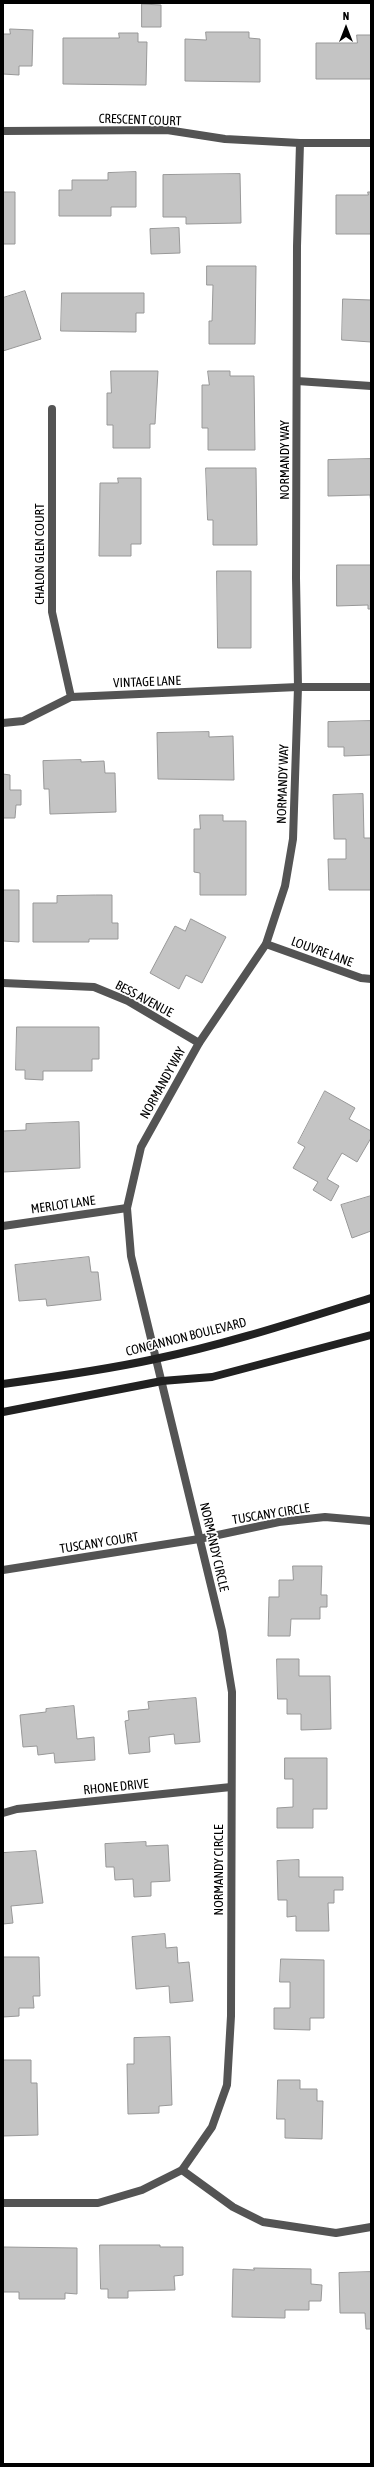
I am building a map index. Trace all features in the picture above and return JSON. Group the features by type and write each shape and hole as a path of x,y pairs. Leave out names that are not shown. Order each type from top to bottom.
{"main road":[{"name":"CONCANNON BOULEVARD","path":"3,1384 65,1376 157,1359 302,1320 371,1298"},
{"path":"3,1412 162,1381 212,1377 371,1334"}],"street":[{"name":"CRESCENT COURT","path":"3,130 167,130 225,138 300,143 371,143"},
{"name":"NORMANDY WAY","path":"162,1381 131,1256 127,1208 141,1147 199,1043 266,944 285,886 294,839 298,687 296,578 297,246 300,143"},
{"path":"297,381 371,386"},
{"name":"CHALON GLEN COURT","path":"52,408 52,612 71,697"},
{"name":"VINTAGE LANE","path":"3,723 23,721 71,697 298,687 371,687"},
{"name":"LOUVRE LANE","path":"266,944 361,978 371,979"},
{"name":"BESS AVENUE","path":"3,983 94,987 128,1001 199,1043"},
{"name":"MERLOT LANE","path":"3,1226 127,1208"},
{"name":"NORMANDY CIRCLE","path":"3,2203 98,2203 142,2190 182,2170 212,2128 227,2085 231,2016 232,1692 222,1631 162,1381"},
{"name":"TUSCANY CIRCLE","path":"199,1539 286,1521 325,1517 371,1522"},
{"name":"TUSCANY COURT","path":"3,1570 199,1539"},
{"name":"RHONE DRIVE","path":"3,1813 17,1809 231,1787"},
{"path":"182,2170 233,2207 263,2222 336,2233 371,2227"}],"building":[{"path":"142,4 161,5 161,27 142,27"},
{"path":"10,29 33,30 32,66 19,66 19,75 3,74 3,34 10,34"},
{"path":"206,32 249,32 249,38 260,39 260,82 185,81 185,39 206,40"},
{"path":"119,33 138,33 138,42 147,42 146,85 63,84 63,38 119,38"},
{"path":"357,35 371,35 371,79 316,79 316,43 357,43"},
{"path":"136,172 136,207 111,207 111,216 59,216 59,190 72,190 72,180 108,180 108,173"},
{"path":"240,174 241,223 186,224 186,217 163,217 163,175"},
{"path":"3,192 15,192 15,244 3,244"},
{"path":"368,192 371,192 371,234 336,234 336,195 368,195"},
{"path":"179,228 180,253 151,254 150,229"},
{"path":"207,266 256,266 255,344 209,344 209,321 212,321 213,285 207,285"},
{"path":"25,291 41,339 3,351 3,298"},
{"path":"62,293 144,293 144,313 136,313 136,332 61,331"},
{"path":"343,299 371,300 371,342 342,340"},
{"path":"111,371 158,371 155,424 150,424 150,448 113,448 113,425 107,425 107,393 111,393"},
{"path":"208,371 230,371 230,376 254,376 255,450 208,450 208,428 202,428 202,385 209,385"},
{"path":"371,459 371,504 370,495 328,496 328,460"},
{"path":"206,468 256,468 257,545 213,545 213,520 208,520"},
{"path":"118,478 141,478 141,544 131,544 131,556 99,556 100,483 118,483"},
{"path":"337,565 371,565 371,609 368,609 368,605 337,606"},
{"path":"217,571 251,571 251,648 218,648"},
{"path":"371,721 371,755 344,756 344,747 328,747 328,722"},
{"path":"209,732 209,737 233,736 234,780 158,779 157,733"},
{"path":"81,760 81,762 104,761 105,773 115,773 116,812 50,814 49,789 44,789 43,761"},
{"path":"3,774 10,775 10,790 21,790 21,805 16,805 15,818 3,818"},
{"path":"363,794 364,838 371,838 371,890 329,890 328,859 346,859 346,839 334,839 333,795"},
{"path":"200,815 223,815 223,821 246,821 246,895 200,895 200,873 194,872 194,829 200,829"},
{"path":"3,890 19,890 19,942 3,941"},
{"path":"112,895 112,923 118,923 118,939 89,939 89,942 33,942 33,903 57,903 57,896"},
{"path":"191,919 226,937 202,983 186,975 179,989 150,973 175,926 185,931"},
{"path":"17,1027 99,1027 99,1059 92,1059 92,1071 43,1071 43,1080 25,1079 25,1070 16,1070"},
{"path":"325,1091 355,1108 349,1119 371,1131 371,1138 357,1162 342,1153 327,1179 339,1186 331,1201 313,1190 318,1182 293,1168 305,1147 298,1143"},
{"path":"79,1122 80,1168 3,1172 3,1131 26,1130 26,1124"},
{"path":"371,1196 371,1231 352,1238 341,1205"},
{"path":"89,1257 91,1272 98,1272 101,1300 47,1306 46,1299 19,1301 15,1265"},
{"path":"293,1566 322,1566 321,1595 327,1595 327,1607 320,1607 320,1619 291,1619 290,1636 268,1636 269,1597 279,1597 279,1580 293,1580"},
{"path":"277,1659 299,1659 299,1676 330,1676 331,1729 301,1730 301,1714 287,1714 287,1699 278,1699"},
{"path":"196,1698 200,1742 175,1744 174,1734 149,1737 150,1752 129,1754 125,1721 129,1720 128,1711 149,1709 148,1702"},
{"path":"74,1706 77,1739 94,1737 95,1760 55,1763 54,1753 38,1755 37,1746 23,1747 20,1715 46,1712 46,1709"},
{"path":"285,1758 327,1758 327,1809 313,1809 313,1828 277,1828 277,1808 293,1807 293,1779 285,1779"},
{"path":"146,1842 146,1846 168,1845 170,1881 151,1882 151,1896 134,1897 133,1879 115,1880 114,1867 106,1867 105,1844"},
{"path":"36,1851 43,1903 11,1906 13,1923 3,1924 3,1853"},
{"path":"299,1860 299,1877 343,1877 343,1890 334,1890 334,1903 328,1903 329,1931 296,1931 296,1916 287,1917 287,1900 278,1900 277,1861"},
{"path":"165,1934 166,1948 177,1947 178,1963 189,1962 193,2001 170,2003 169,1986 136,1989 132,1937"},
{"path":"3,1957 39,1957 40,1996 33,1996 34,2008 19,2008 19,2016 3,2017"},
{"path":"281,1959 324,1960 324,2018 310,2018 310,2030 274,2029 274,2008 290,2008 290,1982 280,1982"},
{"path":"170,2037 172,2105 159,2106 159,2113 128,2114 127,2064 134,2064 134,2038"},
{"path":"3,2060 31,2060 31,2083 37,2083 38,2135 3,2136"},
{"path":"278,2080 300,2080 300,2089 317,2089 317,2101 323,2101 322,2139 285,2138 285,2119 277,2119"},
{"path":"100,2245 160,2245 160,2247 183,2247 183,2275 174,2276 175,2290 128,2291 128,2298 108,2298 108,2289 101,2289"},
{"path":"3,2247 77,2248 77,2294 65,2293 65,2299 19,2299 19,2292 3,2292"},
{"path":"254,2268 311,2269 311,2284 322,2285 321,2301 309,2301 309,2310 285,2310 285,2318 232,2317 233,2269 254,2270"},
{"path":"371,2272 371,2329 366,2329 365,2313 340,2313 339,2273"}]}
